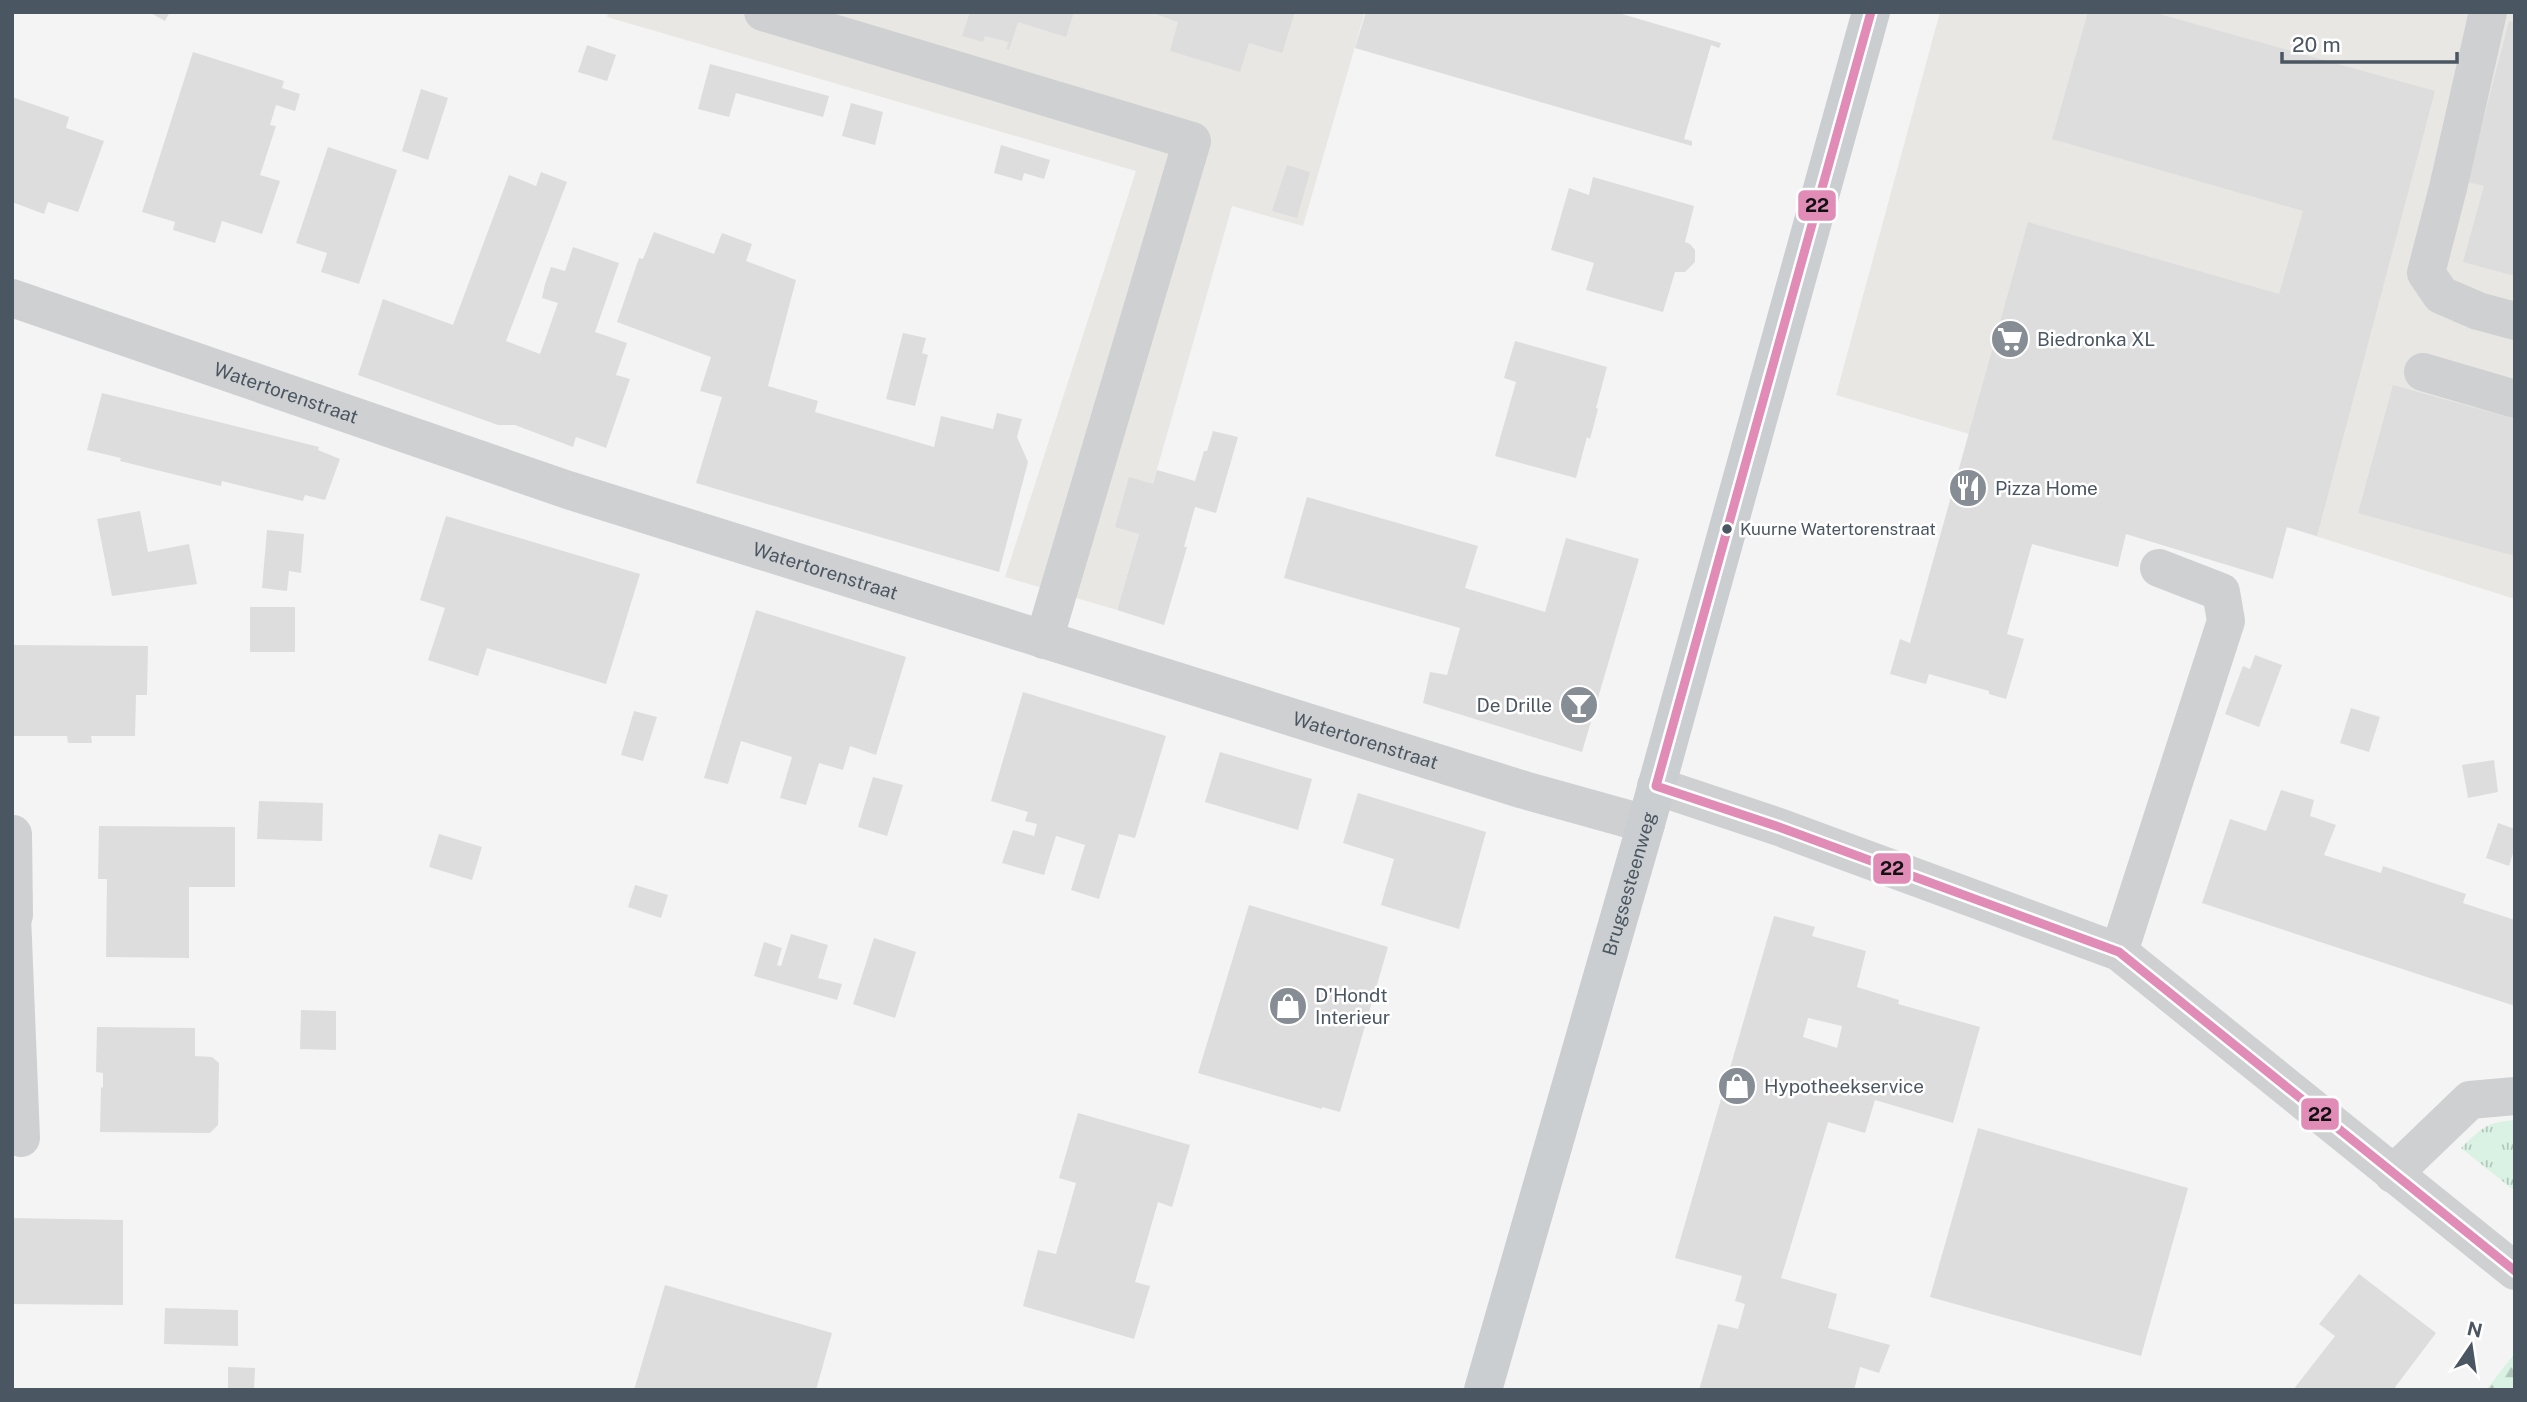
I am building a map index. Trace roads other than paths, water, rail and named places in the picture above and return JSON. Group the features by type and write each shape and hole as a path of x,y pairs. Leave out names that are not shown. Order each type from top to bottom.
{"main road":[{"name":"Brugsesteenweg","path":"1483,1390 1646,824 1871,12"}],"street":[{"path":"764,12 1192,141 1044,640"},
{"path":"2487,12 2426,273 2441,295 2478,311 2515,321"},
{"name":"Watertorenstraat","path":"12,298 568,490 1524,790 1646,824"},
{"path":"2423,372 2515,399"},
{"path":"2119,952 2226,621 2221,592 2159,568"},
{"path":"1656,786 1779,827 2119,952 2515,1271"},
{"path":"13,834 13,915 21,1139"},
{"path":"2393,1174 2470,1100 2515,1096"}],"place":[{"name":"Biedronka XL","path":"2010,339"},
{"name":"Pizza Home","path":"1968,488"},
{"name":"Kuurne Watertorenstraat","path":"1727,529"},
{"name":"De Drille","path":"1579,705"},
{"name":"D'Hondt Interieur","path":"1288,1006"},
{"name":"Hypotheekservice","path":"1737,1086"}]}
